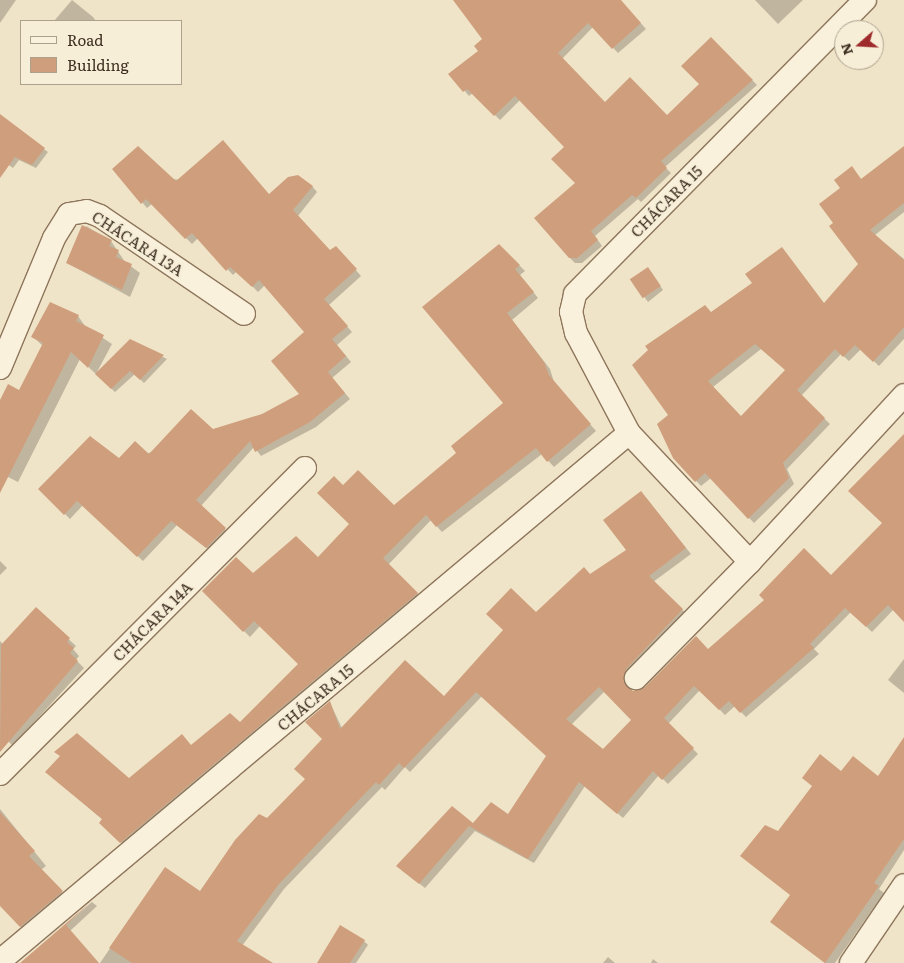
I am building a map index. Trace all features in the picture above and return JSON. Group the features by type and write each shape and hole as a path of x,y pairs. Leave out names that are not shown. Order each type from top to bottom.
{"street":[{"name":"CHÁCARA 15","path":"750,562 629,433 576,333 572,312 575,294 865,0"},
{"name":"CHÁCARA 13A","path":"0,368 54,238 70,214 87,211 100,216 244,314"},
{"path":"636,678 750,562 904,395"},
{"name":"CHÁCARA 15","path":"0,961 629,433"},
{"name":"CHÁCARA 14A","path":"0,774 304,468"},
{"path":"851,963 904,885"}],"building":[{"path":"453,0 621,0 641,23 612,49 588,23 558,53 605,102 630,77 667,115 699,84 681,66 711,37 753,80 661,161 667,168 636,198 632,195 591,231 598,240 577,258 569,258 534,218 575,183 551,159 564,147 515,96 494,116 467,89 463,92 448,74 478,51 474,46 482,39"},
{"path":"0,114 45,148 32,165 15,157 0,178"},
{"path":"223,140 269,194 288,177 298,175 313,186 293,210 330,250 336,246 357,269 324,299 348,326 332,339 346,356 328,372 345,393 310,422 255,452 250,441 196,500 226,528 206,548 171,521 137,557 77,501 64,515 38,489 90,436 119,458 135,441 149,454 191,409 213,429 262,414 299,394 271,361 304,332 259,280 252,287 230,267 226,271 192,233 185,239 146,199 141,204 112,169 138,146 176,181"},
{"path":"904,146 904,203 870,230 904,260 904,327 873,362 855,345 843,357 835,349 797,390 825,418 783,463 789,478 748,519 705,473 695,482 673,458 657,424 668,415 632,365 648,350 645,346 705,305 711,312 752,283 745,274 782,247 824,303 858,264 829,226 833,223 819,204 840,188 834,180 852,166 861,179","holes":["755,344 785,370 741,416 708,381"]},
{"path":"82,225 112,240 109,246 119,250 116,257 132,264 122,290 66,263"},
{"path":"499,244 520,265 515,269 534,292 507,313 544,362 549,375 591,424 547,462 536,448 436,527 426,515 383,558 418,593 120,843 99,823 102,819 45,772 60,756 54,752 77,733 129,778 182,734 191,745 230,713 240,722 298,664 254,621 243,632 202,591 236,557 253,573 296,536 318,557 349,524 317,493 334,476 343,485 358,470 394,505 456,453 451,446 503,403 422,307"},
{"path":"648,267 661,286 643,298 630,279"},
{"path":"50,302 79,315 76,321 104,335 88,368 71,352 0,493 0,400 8,384 19,390 43,343 31,337"},
{"path":"130,339 164,355 140,380 130,371 111,389 95,374"},
{"path":"904,434 904,622 888,605 866,627 845,608 810,644 814,648 740,713 729,701 719,710 694,686 664,718 694,748 662,780 653,771 617,814 579,782 528,859 469,826 419,884 396,866 452,806 473,823 491,802 508,814 546,756 476,692 404,768 399,763 379,785 376,782 279,884 237,941 273,963 132,963 109,948 165,867 200,891 235,840 259,814 267,818 305,779 294,769 322,739 305,722 330,701 340,729 405,660 444,696 503,630 486,614 511,588 536,612 584,567 590,574 626,550 603,520 641,491 686,548 649,576 683,609 626,669 624,682 633,691 645,687 696,636 708,649 764,600 759,595 804,548 831,575 882,523 848,491","holes":["599,687 631,720 603,749 566,719"]},
{"path":"36,607 70,638 67,642 74,648 70,653 78,661 0,752 1,645"},
{"path":"904,737 904,839 874,883 879,886 825,963 770,922 790,895 740,856 765,825 778,831 812,786 802,778 820,754 841,771 853,756 878,776"},
{"path":"0,812 35,851 29,856 63,891 20,927 0,906"},
{"path":"93,900 66,925 99,963 20,963"},
{"path":"340,925 365,940 350,963 317,963"}]}
